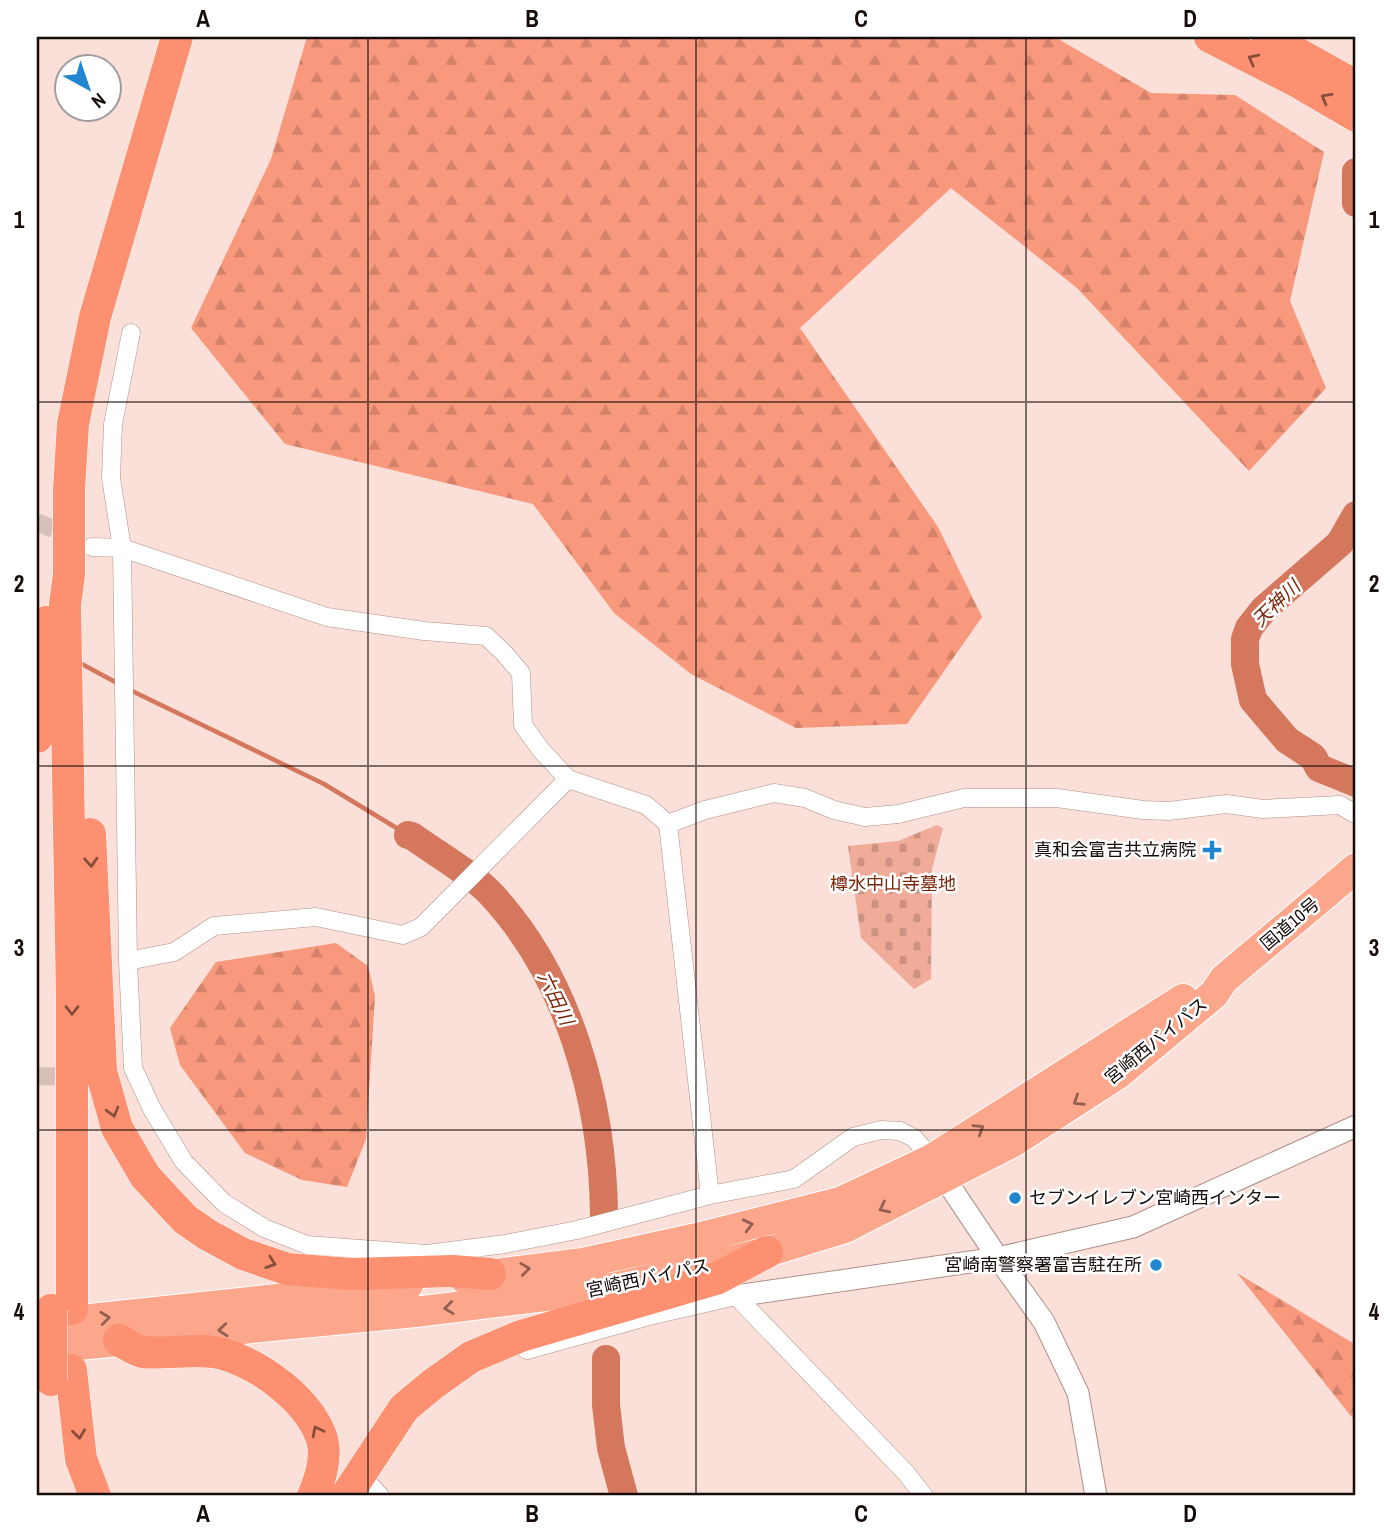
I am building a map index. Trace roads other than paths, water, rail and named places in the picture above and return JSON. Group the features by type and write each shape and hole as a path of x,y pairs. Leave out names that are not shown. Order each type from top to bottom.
{"highway":[{"path":"37,737 39,695 45,663 50,492 56,431 82,298 160,37"},
{"path":"53,1315 72,1000 65,604 69,575 69,489 73,424 95,317 177,37"},
{"path":"1210,37 1356,86"},
{"path":"1268,37 1356,116"},
{"path":"69,575 78,603 101,1072 117,1128 145,1176 186,1220 208,1235 243,1254 287,1269 351,1274 453,1271 490,1273"},
{"path":"45,663 52,695 53,1315 61,1375 81,1459 95,1496"},
{"name":"国道10号","path":"1224,979 1356,868"},
{"name":"宮崎西バイパス","path":"53,1315 454,1280 583,1262 697,1238 840,1202 1013,1142 1118,1074 1214,994 1224,979"},
{"name":"宮崎西バイパス","path":"37,1349 415,1312 612,1289 767,1252 845,1228 938,1168"},
{"path":"363,1493 404,1408 471,1357 521,1336 716,1279 767,1252"},
{"path":"119,1340 140,1352 221,1353 271,1377 289,1390 306,1410 322,1440 320,1480 313,1496"},
{"path":"61,1375 59,1461 72,1496"}],"street":[{"path":"131,333 113,424 111,478 122,548 128,961 133,1068 152,1109 184,1161 224,1203 264,1227 307,1245 427,1254 565,1233 710,1195 794,1179 853,1137 881,1130 900,1131 914,1138 938,1168 1044,1322 1078,1393 1096,1496"},
{"path":"92,547 122,548 327,617 424,631 486,636 505,653 521,673 523,725 541,750 568,779 646,805 668,824 705,1171 710,1195"},
{"path":"128,961 174,952 214,926 316,916 402,935 412,931 421,927 568,779"},
{"path":"668,824 705,810 774,793 805,798 834,810 865,817 898,814 964,798 1057,798 1169,811 1226,804 1263,809 1340,805 1355,814"},
{"path":"116,1078 133,1068"},
{"path":"363,1493 401,1429 417,1410 462,1376 494,1359 649,1316 736,1296 998,1258 1133,1227 1356,1126"},
{"path":"736,1296 906,1473 924,1496"}],"waterway":[{"name":"天神川","path":"1356,172 1356,203"},
{"name":"天神川","path":"1356,515 1340,543 1264,609 1249,628 1245,639 1245,664 1253,700 1287,740 1313,757 1319,768 1356,783"},
{"path":"78,662 119,684"},
{"path":"130,690 324,784 408,835"},
{"name":"六田川","path":"408,835 463,871 490,893 518,926 541,963 561,1002 588,1086 597,1129 604,1215"},
{"name":"六田川","path":"606,1359 606,1405 611,1448 624,1496"}],"tunnel":[{"path":"37,522 73,538"},
{"path":"37,1076 77,1077"}],"place":[{"name":"真和会富吉共立病院","path":"1212,850"},
{"name":"セブンイレブン宮崎西インター","path":"1015,1198"},
{"name":"宮崎南警察署富吉駐在所","path":"1156,1265"}],"park label":[{"name":"樽水中山寺墓地","path":"893,884"}]}
